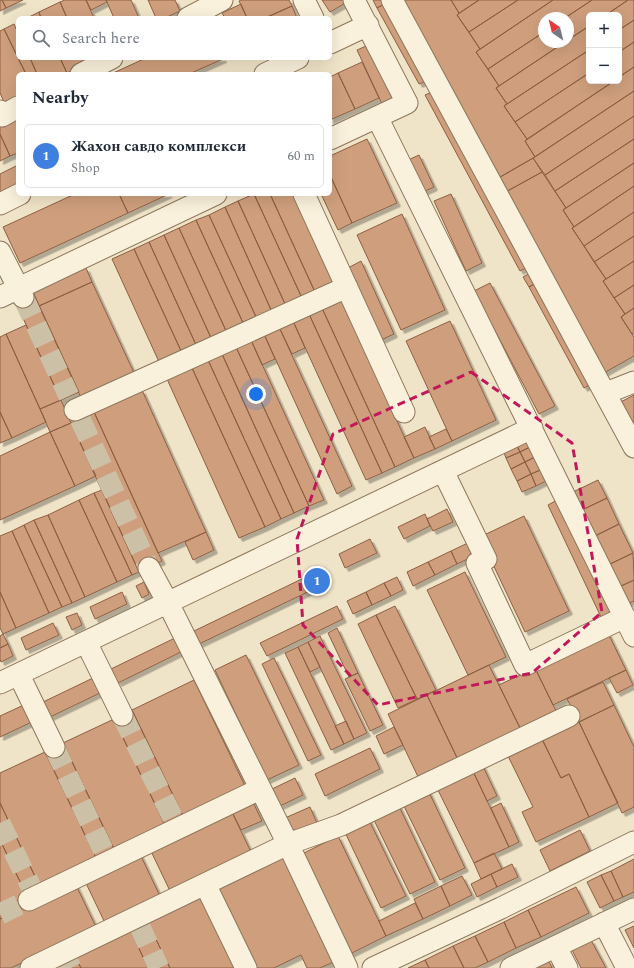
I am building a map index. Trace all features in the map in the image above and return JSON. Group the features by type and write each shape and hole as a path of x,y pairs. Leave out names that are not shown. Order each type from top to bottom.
{"lane":[{"path":"192,16 222,0"},
{"path":"304,0 312,16"},
{"path":"332,138 407,103 354,0"},
{"path":"392,0 634,447"},
{"path":"332,41 368,25"},
{"path":"86,72 108,60"},
{"path":"269,72 294,60"},
{"path":"0,111 2,116 16,108"},
{"path":"377,117 630,626 525,665 477,563 486,559 443,471"},
{"path":"0,204 16,196"},
{"path":"0,297 21,293 212,196"},
{"path":"305,196 404,412"},
{"path":"0,252 21,293"},
{"path":"75,408 347,287"},
{"path":"606,393 634,382"},
{"path":"0,683 532,428"},
{"path":"149,568 168,603 288,844 347,968"},
{"path":"86,642 122,715"},
{"path":"19,675 54,748"},
{"path":"31,968 65,956 138,921 205,884 288,844 341,825 569,716"},
{"path":"33,897 177,827 260,789"},
{"path":"372,968 501,908 634,842"},
{"path":"205,884 246,968"},
{"path":"514,967 634,908"},
{"path":"604,923 627,968"},
{"path":"556,947 567,968"}],"highlighted area":[{"path":"471,372 572,443 602,612 532,673 378,705 303,625 297,539 333,434"}],"building":[{"path":"0,0 2,0 6,8 0,11"},
{"path":"2,0 23,0 6,8"},
{"path":"65,0 86,0 93,16 66,16 60,2"},
{"path":"86,0 106,0 107,2 91,10"},
{"path":"106,0 131,0 138,16 113,16"},
{"path":"148,0 175,0 180,11 169,16 155,16"},
{"path":"289,0 292,6 270,16 246,16 239,1"},
{"path":"322,0 349,0 349,1 330,12"},
{"path":"373,0 387,0 388,2 377,8"},
{"path":"397,0 451,0 459,13 457,15 480,49 476,52 499,86 496,88 507,104 504,106 527,139 525,141 535,157 495,180"},
{"path":"451,0 479,0 459,13"},
{"path":"479,0 518,0 469,32 457,15"},
{"path":"518,0 553,0 480,49 469,32"},
{"path":"553,0 592,0 574,12 538,12 538,36 488,69 476,52"},
{"path":"592,0 628,0 610,12 586,12 586,28 574,36 574,12"},
{"path":"628,0 634,0 634,20 622,28 622,12 610,12"},
{"path":"60,2 66,16 40,16 39,12"},
{"path":"388,2 430,79 419,84 377,8"},
{"path":"241,4 246,16 224,16 222,13"},
{"path":"292,6 296,16 270,16"},
{"path":"39,12 40,16 31,16"},
{"path":"634,20 634,42 622,50 622,48 622,28"},
{"path":"14,24 16,28 16,54 4,29"},
{"path":"586,28 586,52 507,104 496,88 556,48 574,48 574,36"},
{"path":"4,29 16,54 16,60 19,60 25,72 16,72 16,97 4,102 0,93 0,31"},
{"path":"538,36 538,48 556,48 499,86 488,69"},
{"path":"634,42 634,67 622,75 622,50"},
{"path":"373,43 398,99 383,106 357,50"},
{"path":"586,52 586,75 515,122 504,106"},
{"path":"19,60 31,60 36,72 25,72"},
{"path":"31,60 61,60 67,72 36,72"},
{"path":"61,60 87,60 88,62 67,72"},
{"path":"142,60 221,60 194,72 115,72"},
{"path":"362,62 379,98 355,109 338,73"},
{"path":"634,67 634,91 535,157 525,141 610,84 622,84 622,75"},
{"path":"338,73 355,109 332,119 332,76"},
{"path":"586,75 586,84 610,84 527,139 515,122"},
{"path":"436,90 531,265 520,271 425,95"},
{"path":"634,91 634,116 545,175 533,158"},
{"path":"634,116 634,139 555,191 545,175"},
{"path":"16,118 16,154 10,156 0,134 0,125"},
{"path":"0,134 10,156 0,161"},
{"path":"367,139 397,203 352,223 332,179 332,155"},
{"path":"634,139 634,163 566,208 555,191"},
{"path":"419,155 434,187 421,193 406,161"},
{"path":"533,158 542,172 502,194 495,180"},
{"path":"634,163 634,186 574,227 563,210"},
{"path":"16,166 16,186 0,193 0,174"},
{"path":"542,172 566,208 563,210 574,227 572,228 606,279 603,281 625,314 621,317 634,337 634,356 602,374 502,194"},
{"path":"332,179 352,223 338,230 322,196 332,196"},
{"path":"634,186 634,212 584,246 572,228"},
{"path":"451,194 482,263 466,271 434,201"},
{"path":"71,196 120,196 128,213 20,263 3,227"},
{"path":"120,196 165,196 128,213"},
{"path":"249,196 255,196 302,298 286,306 238,201"},
{"path":"255,196 271,196 315,292 302,298"},
{"path":"271,196 294,196 334,284 315,292"},
{"path":"238,201 286,306 272,312 225,207"},
{"path":"225,207 272,312 257,319 209,215"},
{"path":"634,212 634,236 594,262 584,246"},
{"path":"402,214 445,310 401,330 357,235"},
{"path":"209,215 257,319 244,325 196,220"},
{"path":"196,220 244,325 227,333 179,228"},
{"path":"179,228 227,333 212,340 164,235"},
{"path":"164,235 212,340 197,347 149,242"},
{"path":"634,236 634,261 606,279 594,262"},
{"path":"149,242 197,347 182,353 134,249"},
{"path":"134,249 182,353 160,364 112,259"},
{"path":"361,261 394,334 381,340 348,268"},
{"path":"634,261 634,285 614,298 603,281"},
{"path":"86,268 92,282 39,306 33,292"},
{"path":"534,271 540,281 529,287 523,277"},
{"path":"540,281 595,382 584,388 529,287"},
{"path":"92,282 135,375 82,400 39,306"},
{"path":"490,283 555,406 539,414 474,291"},
{"path":"634,285 634,308 625,314 614,298"},
{"path":"33,292 79,392 61,400 15,301"},
{"path":"341,299 414,458 395,467 322,308"},
{"path":"322,308 395,467 382,473 309,314"},
{"path":"634,308 634,332 632,334 621,317"},
{"path":"309,314 382,473 366,480 293,321"},
{"path":"293,321 305,348 292,354 279,327"},
{"path":"450,321 496,420 452,441 406,341"},
{"path":"26,325 61,400 40,409 6,334"},
{"path":"279,327 352,486 337,494 264,334"},
{"path":"6,334 46,422 12,438 0,412 0,337"},
{"path":"264,334 275,359 262,365 251,340"},
{"path":"251,340 324,500 309,506 236,347"},
{"path":"236,347 309,506 294,513 222,354"},
{"path":"222,354 294,513 281,519 208,360"},
{"path":"208,360 281,519 265,527 192,368"},
{"path":"192,368 265,527 239,538 167,379"},
{"path":"142,390 206,532 158,553 94,412"},
{"path":"634,395 634,437 617,404"},
{"path":"61,400 71,423 50,432 40,409"},
{"path":"0,412 12,438 0,443"},
{"path":"94,412 162,561 139,572 71,423"},
{"path":"71,423 96,476 75,486 50,432"},
{"path":"425,427 435,449 414,458 404,437"},
{"path":"446,429 452,441 435,449 429,437"},
{"path":"50,432 75,486 0,520 0,456"},
{"path":"530,437 534,445 520,452 516,444"},
{"path":"516,444 520,452 506,458 503,450"},
{"path":"534,445 539,455 525,462 520,452"},
{"path":"520,452 525,462 511,469 506,458"},
{"path":"539,455 545,468 531,474 525,462"},
{"path":"525,462 531,474 517,481 511,469"},
{"path":"545,468 550,479 536,486 531,474"},
{"path":"531,474 536,486 522,492 517,481"},
{"path":"598,480 607,498 582,510 573,492"},
{"path":"102,490 139,572 132,575 94,493"},
{"path":"94,493 132,575 117,582 79,500"},
{"path":"561,498 615,610 601,617 548,505"},
{"path":"607,498 619,524 595,536 582,510"},
{"path":"79,500 117,582 85,597 48,515"},
{"path":"447,509 453,522 433,531 427,519"},
{"path":"425,514 430,526 404,539 398,527"},
{"path":"48,515 85,597 72,603 34,520"},
{"path":"524,516 569,611 525,632 480,537"},
{"path":"34,520 72,603 62,607 24,525"},
{"path":"619,524 633,553 608,565 595,536"},
{"path":"24,525 62,607 49,613 12,531"},
{"path":"12,531 49,613 16,628 0,592 0,536"},
{"path":"206,532 214,550 193,560 185,542"},
{"path":"370,539 377,553 345,568 339,554"},
{"path":"472,541 478,554 457,564 451,551"},
{"path":"451,551 457,564 435,575 428,562"},
{"path":"633,553 634,580 619,587 608,565"},
{"path":"428,562 435,575 413,586 407,572"},
{"path":"465,572 506,657 468,675 427,590"},
{"path":"308,576 314,589 199,644 194,631"},
{"path":"397,577 403,590 391,596 384,583"},
{"path":"634,580 634,601 627,604 619,587"},
{"path":"144,582 149,594 142,598 136,586"},
{"path":"384,583 391,596 372,605 366,592"},
{"path":"0,592 16,628 3,634 0,628"},
{"path":"122,592 127,604 95,619 90,607"},
{"path":"366,592 372,605 353,614 347,601"},
{"path":"337,606 343,619 267,656 260,643"},
{"path":"395,606 436,690 417,699 376,615"},
{"path":"77,613 82,625 72,630 66,617"},
{"path":"376,615 417,699 398,708 358,624"},
{"path":"53,623 59,635 26,650 21,638"},
{"path":"337,628 358,673 349,677 328,633"},
{"path":"608,633 626,670 553,705 535,668"},
{"path":"3,634 8,644 0,648 0,636"},
{"path":"320,636 367,733 354,739 308,642"},
{"path":"177,637 183,651 118,683 111,669"},
{"path":"308,642 320,667 310,672 298,647"},
{"path":"8,644 13,656 1,662 0,648"},
{"path":"298,647 344,744 331,750 285,653"},
{"path":"246,655 299,765 267,780 215,670"},
{"path":"274,658 321,755 308,761 262,664"},
{"path":"489,665 523,734 460,764 427,695"},
{"path":"535,668 559,717 523,734 499,685"},
{"path":"626,670 633,685 617,693 609,678"},
{"path":"358,673 383,725 370,731 345,679"},
{"path":"93,678 100,693 48,718 41,703"},
{"path":"194,680 247,790 185,820 132,710"},
{"path":"603,682 614,705 579,722 567,699"},
{"path":"427,695 460,764 421,783 388,714"},
{"path":"26,704 34,721 0,737 0,716"},
{"path":"614,705 634,747 634,807 622,813 579,722"},
{"path":"132,710 185,820 167,829 114,719"},
{"path":"114,719 167,829 116,853 63,743"},
{"path":"346,721 354,739 344,744 335,726"},
{"path":"579,722 618,803 589,817 569,774 561,778 542,739"},
{"path":"394,727 403,745 384,754 376,736"},
{"path":"542,739 561,778 569,774 589,817 536,842 522,812 533,807 508,756"},
{"path":"63,743 116,853 98,862 45,752"},
{"path":"370,748 380,769 325,796 315,774"},
{"path":"45,752 98,862 41,889 0,803 0,773"},
{"path":"481,762 497,796 487,801 471,767"},
{"path":"471,767 509,847 474,863 435,784"},
{"path":"295,778 303,795 280,806 272,789"},
{"path":"427,788 465,868 440,880 401,800"},
{"path":"251,798 262,821 241,830 230,808"},
{"path":"397,802 435,882 410,894 371,814"},
{"path":"0,803 41,889 27,896 0,840"},
{"path":"501,803 519,842 509,847 491,808"},
{"path":"310,807 317,823 293,834 285,818"},
{"path":"230,808 251,852 170,891 149,847"},
{"path":"367,816 406,896 381,908 343,828"},
{"path":"580,830 590,851 550,871 540,850"},
{"path":"338,836 386,936 346,956 298,856"},
{"path":"0,840 27,896 0,909"},
{"path":"139,852 160,896 105,923 84,879"},
{"path":"494,853 502,869 481,879 474,863"},
{"path":"287,854 338,960 320,968 307,968 301,955 274,968 257,968 218,887"},
{"path":"634,859 634,892 623,897 611,871"},
{"path":"512,864 518,877 497,887 491,874"},
{"path":"611,871 623,897 614,901 601,875"},
{"path":"491,874 497,887 477,897 471,884"},
{"path":"601,875 614,901 600,908 587,882"},
{"path":"462,876 472,895 450,906 441,886"},
{"path":"75,883 96,927 11,968 0,968 0,919"},
{"path":"441,886 450,906 423,919 414,899"},
{"path":"576,887 589,913 541,937 528,910"},
{"path":"27,896 31,904 0,919 0,909"},
{"path":"200,896 235,968 170,968 147,921"},
{"path":"415,903 423,919 386,936 379,921"},
{"path":"528,910 541,937 516,948 504,922"},
{"path":"147,921 170,968 148,968 130,929"},
{"path":"504,922 516,948 488,962 475,936"},
{"path":"634,926 634,948 625,930"},
{"path":"130,929 148,968 81,968 75,956"},
{"path":"475,936 488,962 475,968 464,968 453,946"},
{"path":"591,940 606,968 581,968 572,950"},
{"path":"453,946 464,968 429,968 425,960"},
{"path":"75,956 81,968 62,968 60,963"},
{"path":"425,960 429,968 408,968"},
{"path":"549,961 552,968 535,968"}],"tunnel":[{"path":"23,297 69,396"},
{"path":"80,419 149,568"},
{"path":"122,715 176,824"},
{"path":"54,747 107,858"},
{"path":"0,823 34,893"},
{"path":"0,914 29,900"},
{"path":"139,925 159,968"},
{"path":"67,960 71,968"}],"place":[{"name":"Жахон савдо комплекси","path":"317,581"}]}
